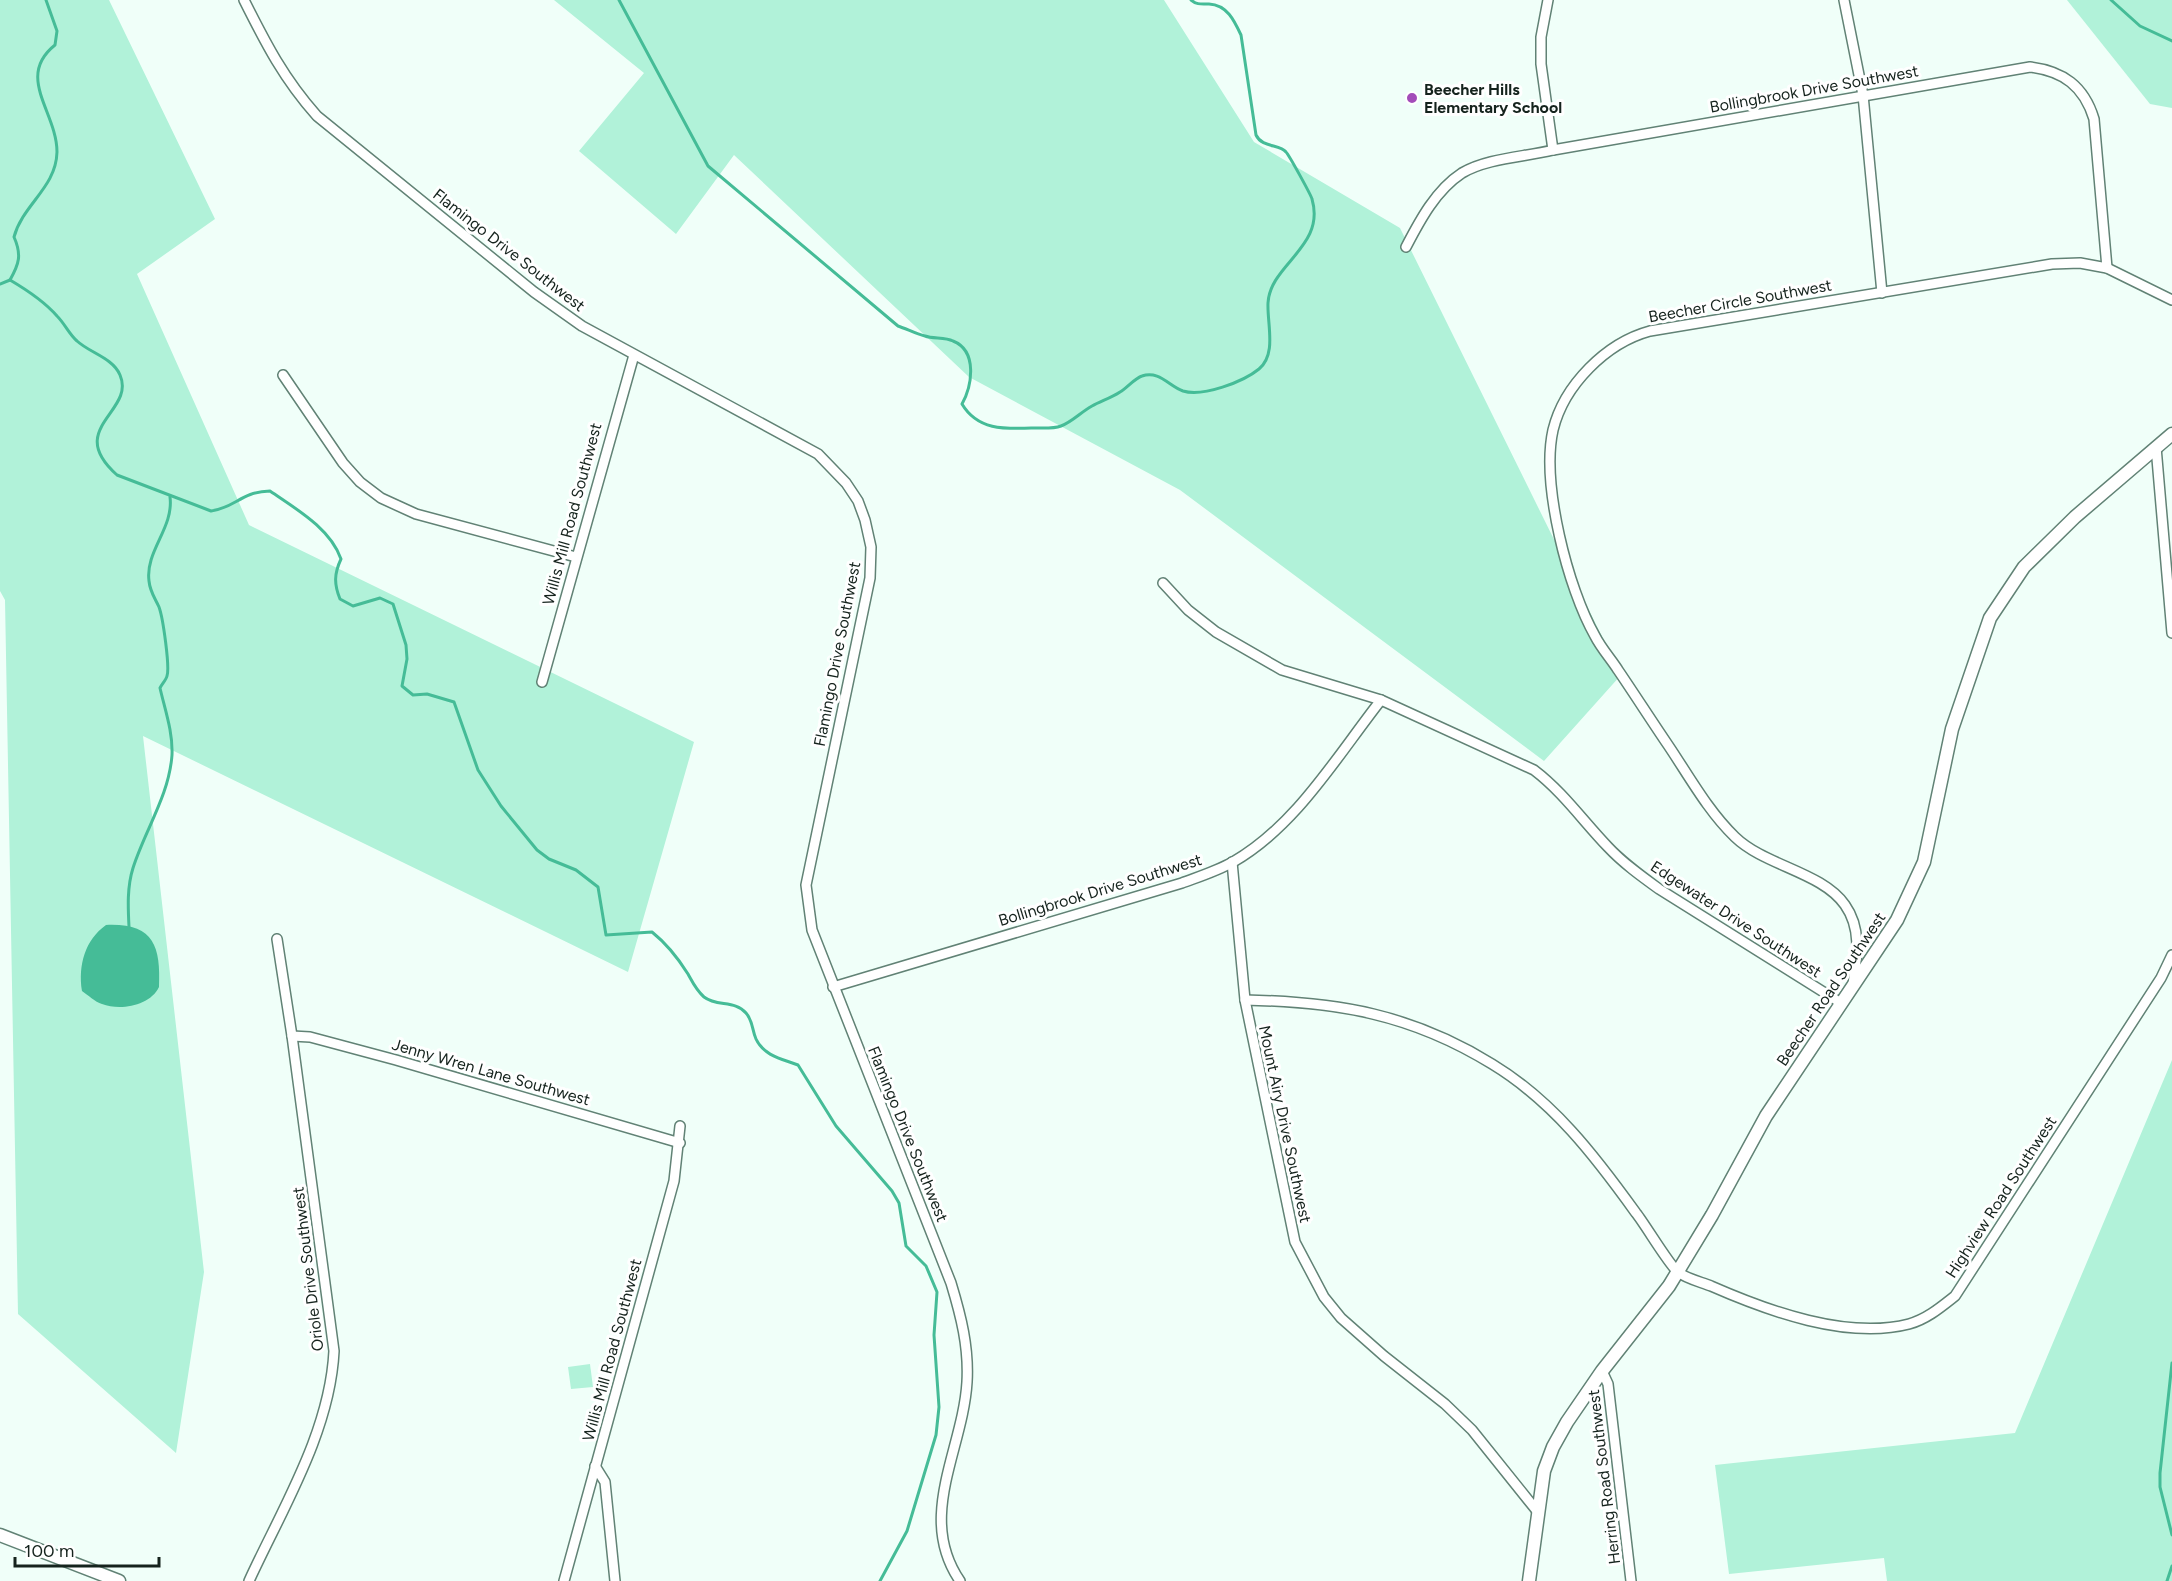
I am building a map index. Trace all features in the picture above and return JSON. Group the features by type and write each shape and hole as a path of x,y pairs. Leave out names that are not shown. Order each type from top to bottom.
{"street":[{"name":"Flamingo Drive Southwest","path":"244,0 275,62 294,90 317,116 534,292 582,326 818,454 846,483 865,520 871,547 870,578 806,885 812,930 951,1283 963,1322 968,1353 967,1384 941,1498 940,1518 947,1556 960,1581"},
{"path":"1548,0 1541,37 1541,64 1553,150"},
{"path":"1844,0 1863,95 1882,292"},
{"name":"Bollingbrook Drive Southwest","path":"1406,247 1428,208 1462,173 1481,166 1553,150 2030,67 2049,69 2068,78 2085,96 2094,119 2107,268"},
{"name":"Beecher Circle Southwest","path":"1853,985 1857,937 1845,905 1822,884 1751,850 1719,820 1595,637 1569,572 1558,529 1553,491 1552,450 1556,422 1570,391 1593,364 1620,343 1638,334 2052,264 2080,263 2107,268 2172,300"},
{"name":"Willis Mill Road Southwest","path":"542,681 634,355"},
{"path":"283,375 343,464 360,483 381,498 416,514 576,557"},
{"name":"Beecher Road Southwest","path":"1529,1581 1544,1471 1553,1447 1602,1371 1678,1272 1767,1116 1897,920 1924,862 1952,729 1990,618 2024,567 2075,517 2172,434"},
{"path":"2156,447 2172,633"},
{"name":"Edgewater Drive Southwest","path":"1163,583 1188,610 1216,632 1282,670 1381,700 1534,770 1553,784 1608,848 1632,869 1659,889 1841,1003"},
{"name":"Bollingbrook Drive Southwest","path":"833,987 1182,883 1232,862 1263,840 1293,812 1381,700"},
{"name":"Mount Airy Drive Southwest","path":"1232,862 1245,1000 1291,1227 1311,1274 1341,1318 1366,1342 1445,1404 1472,1430 1537,1511"},
{"name":"Oriole Drive Southwest","path":"249,1581 318,1432 328,1401 333,1372 333,1326 277,939"},
{"name":"Highview Road Southwest","path":"1678,1272 1749,1303 1822,1323 1888,1328 1911,1323 1934,1313 1955,1296 2161,978 2172,955"},
{"path":"1245,1000 1332,1004 1364,1010 1431,1033 1492,1064 1541,1101 1592,1151 1678,1272"},
{"name":"Jenny Wren Lane Southwest","path":"292,1036 310,1037 396,1060 680,1143"},
{"name":"Willis Mill Road Southwest","path":"615,1581 605,1482 595,1466 674,1180 680,1143 680,1125"},
{"name":"Herring Road Southwest","path":"1602,1371 1608,1384 1631,1581"},
{"path":"564,1581 595,1466"},
{"path":"0,1535 119,1581"}],"shaded area":[{"path":"0,0 109,0 215,219 137,274 249,525 694,742 628,972 143,736 204,1272 176,1453 18,1314 5,600 0,591"},
{"path":"554,0 1164,0 1254,142 1400,228 1621,675 1544,761 1180,490 969,377 734,155 676,234 579,151 644,73"},
{"path":"2067,0 2172,0 2172,108 2150,104"},
{"path":"106,925 134,928 151,939 156,948 159,987 149,999 142,1003 126,1007 109,1006 97,1002 82,991 81,972 85,954 93,938"},
{"path":"2172,1060 2172,1581 1887,1581 1884,1558 1729,1574 1715,1465 2015,1433"},
{"path":"590,1364 593,1387 571,1389 568,1367"}],"waterway":[{"path":"10,280 18,259 14,237 18,225 51,176 57,152 55,137 38,82 38,70 44,57 55,45 57,31 46,0"},
{"path":"619,0 708,166 898,326 928,337 950,340 961,346 966,353 971,370 966,397 962,404 969,413 984,424 1003,428 1061,426 1092,406 1120,392 1139,377 1154,375 1183,391 1201,392 1243,379 1265,363 1270,338 1268,303 1271,289 1305,243 1311,230 1314,216 1312,199 1286,152 1262,142 1256,135 1241,35 1233,19 1221,7 1191,0"},
{"path":"2111,0 2140,26 2172,41"},
{"path":"10,280 47,305 77,341 117,369 122,388 119,400 99,432 97,445 103,459 117,475 211,511 252,494 270,491 321,529 336,548 341,559 336,579 340,599 353,606 380,598 393,604 406,645 407,659 402,686 413,695 427,694 454,702 478,770 501,806 537,850 549,859 576,870 598,887 606,935 652,932 676,957 704,997 742,1009 750,1019 759,1045 774,1056 798,1065 836,1126 892,1191 899,1203 906,1246 926,1266 937,1292 934,1335 939,1407 936,1435 907,1531 880,1581"},
{"path":"0,284 10,280"},
{"path":"129,927 128,897 131,875 166,785 172,755 170,729 160,688 168,671 166,642 161,613 149,581 151,560 168,519 170,497"},
{"path":"2172,1363 2160,1473 2160,1487 2172,1535"},
{"path":"2167,1581 2172,1566"}],"place":[{"name":"Beecher Hills Elementary School","path":"1412,98"}]}
